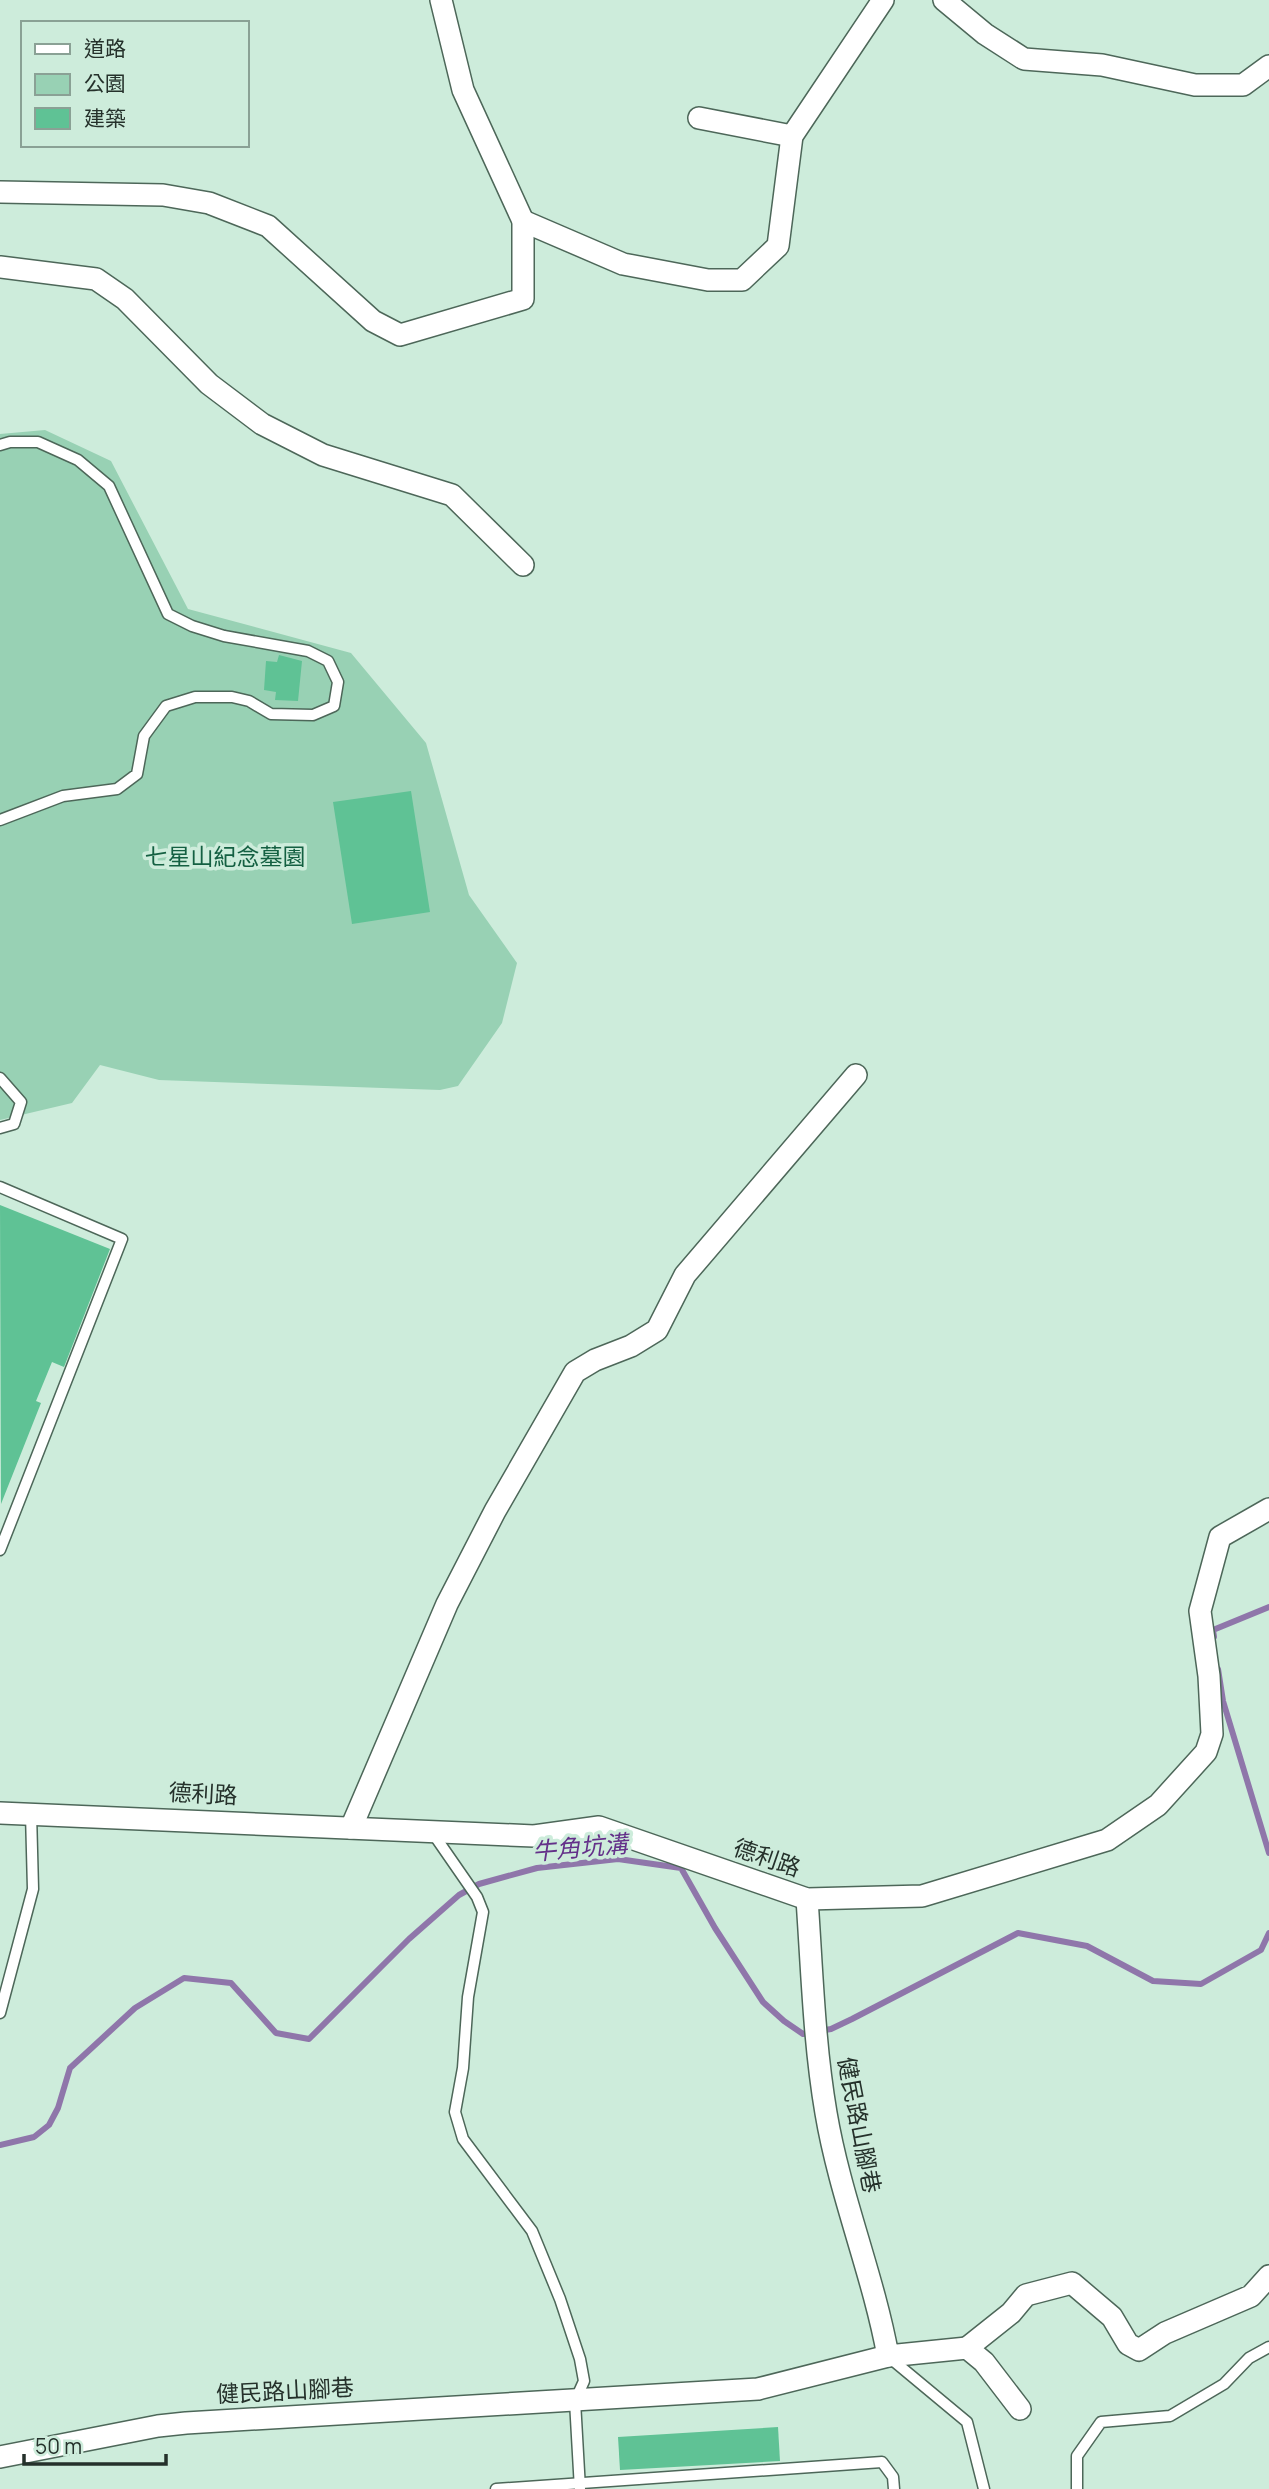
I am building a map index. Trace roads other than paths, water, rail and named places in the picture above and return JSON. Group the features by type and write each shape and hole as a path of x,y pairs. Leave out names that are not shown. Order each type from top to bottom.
{"street":[{"path":"0,192 163,195 209,203 268,226 373,321 400,335 523,299 523,221 463,90 440,0"},
{"path":"523,221 623,264 708,280 743,280 778,246 792,136 883,0"},
{"path":"944,0 985,34 1024,59 1102,65 1195,85 1243,85 1269,66"},
{"path":"699,118 792,136"},
{"path":"0,267 96,279 125,299 209,384 262,424 323,455 452,495 523,565"},
{"path":"351,1828 447,1604 495,1511 575,1372 595,1360 631,1346 657,1330 685,1275 856,1075"},
{"name":"德利路","path":"0,1813 534,1836 599,1827 807,1899 922,1896 1107,1840 1158,1805 1206,1752 1212,1734 1209,1676 1200,1611 1220,1537 1269,1509"},
{"name":"健民路山腳巷","path":"807,1899 826,2112 847,2204 875,2297 888,2356"},
{"path":"1020,2409 985,2362 967,2348 1011,2313 1026,2295 1072,2283 1112,2317 1128,2344 1139,2350 1165,2333 1251,2296 1269,2276"},
{"name":"健民路山腳巷","path":"0,2457 158,2426 758,2389 888,2356 967,2348"}],"lane":[{"path":"0,445 10,442 37,442 78,460 109,486 168,614 192,626 224,636 308,651 328,661 338,682 334,706 313,715 271,714 249,701 232,697 195,697 166,706 144,736 137,774 117,789 63,796 0,820"},
{"path":"0,1078 21,1102 14,1124 0,1128"},
{"path":"0,1187 122,1239 0,1550"},
{"path":"0,2013 33,1889 31,1813"},
{"path":"432,1832 468,1882 483,1912 468,1997 463,2068 455,2112 463,2139 532,2231 560,2299 580,2359 584,2381 575,2401 580,2486"},
{"path":"1077,2489 1077,2456 1101,2422 1170,2416 1224,2384 1248,2358 1269,2347"},
{"path":"888,2356 967,2422 984,2489"},
{"path":"496,2489 580,2486 883,2462 893,2477 894,2489"}],"waterway":[{"name":"牛角坑溝","path":"1214,1637 1213,1630 1269,1607"},
{"name":"牛角坑溝","path":"1218,1669 1223,1701 1269,1853"},
{"name":"牛角坑溝","path":"0,2145 34,2137 49,2125 58,2108 70,2068 135,2008 184,1978 231,1983 276,2033 309,2039 409,1939 459,1895 479,1884 537,1868 618,1859 681,1868 715,1928 763,2002 803,2034 831,2029 1018,1933 1087,1946 1153,1981 1201,1984 1261,1950 1269,1933"}],"park label":[{"name":"七星山紀念墓園","path":"225,857"}]}
